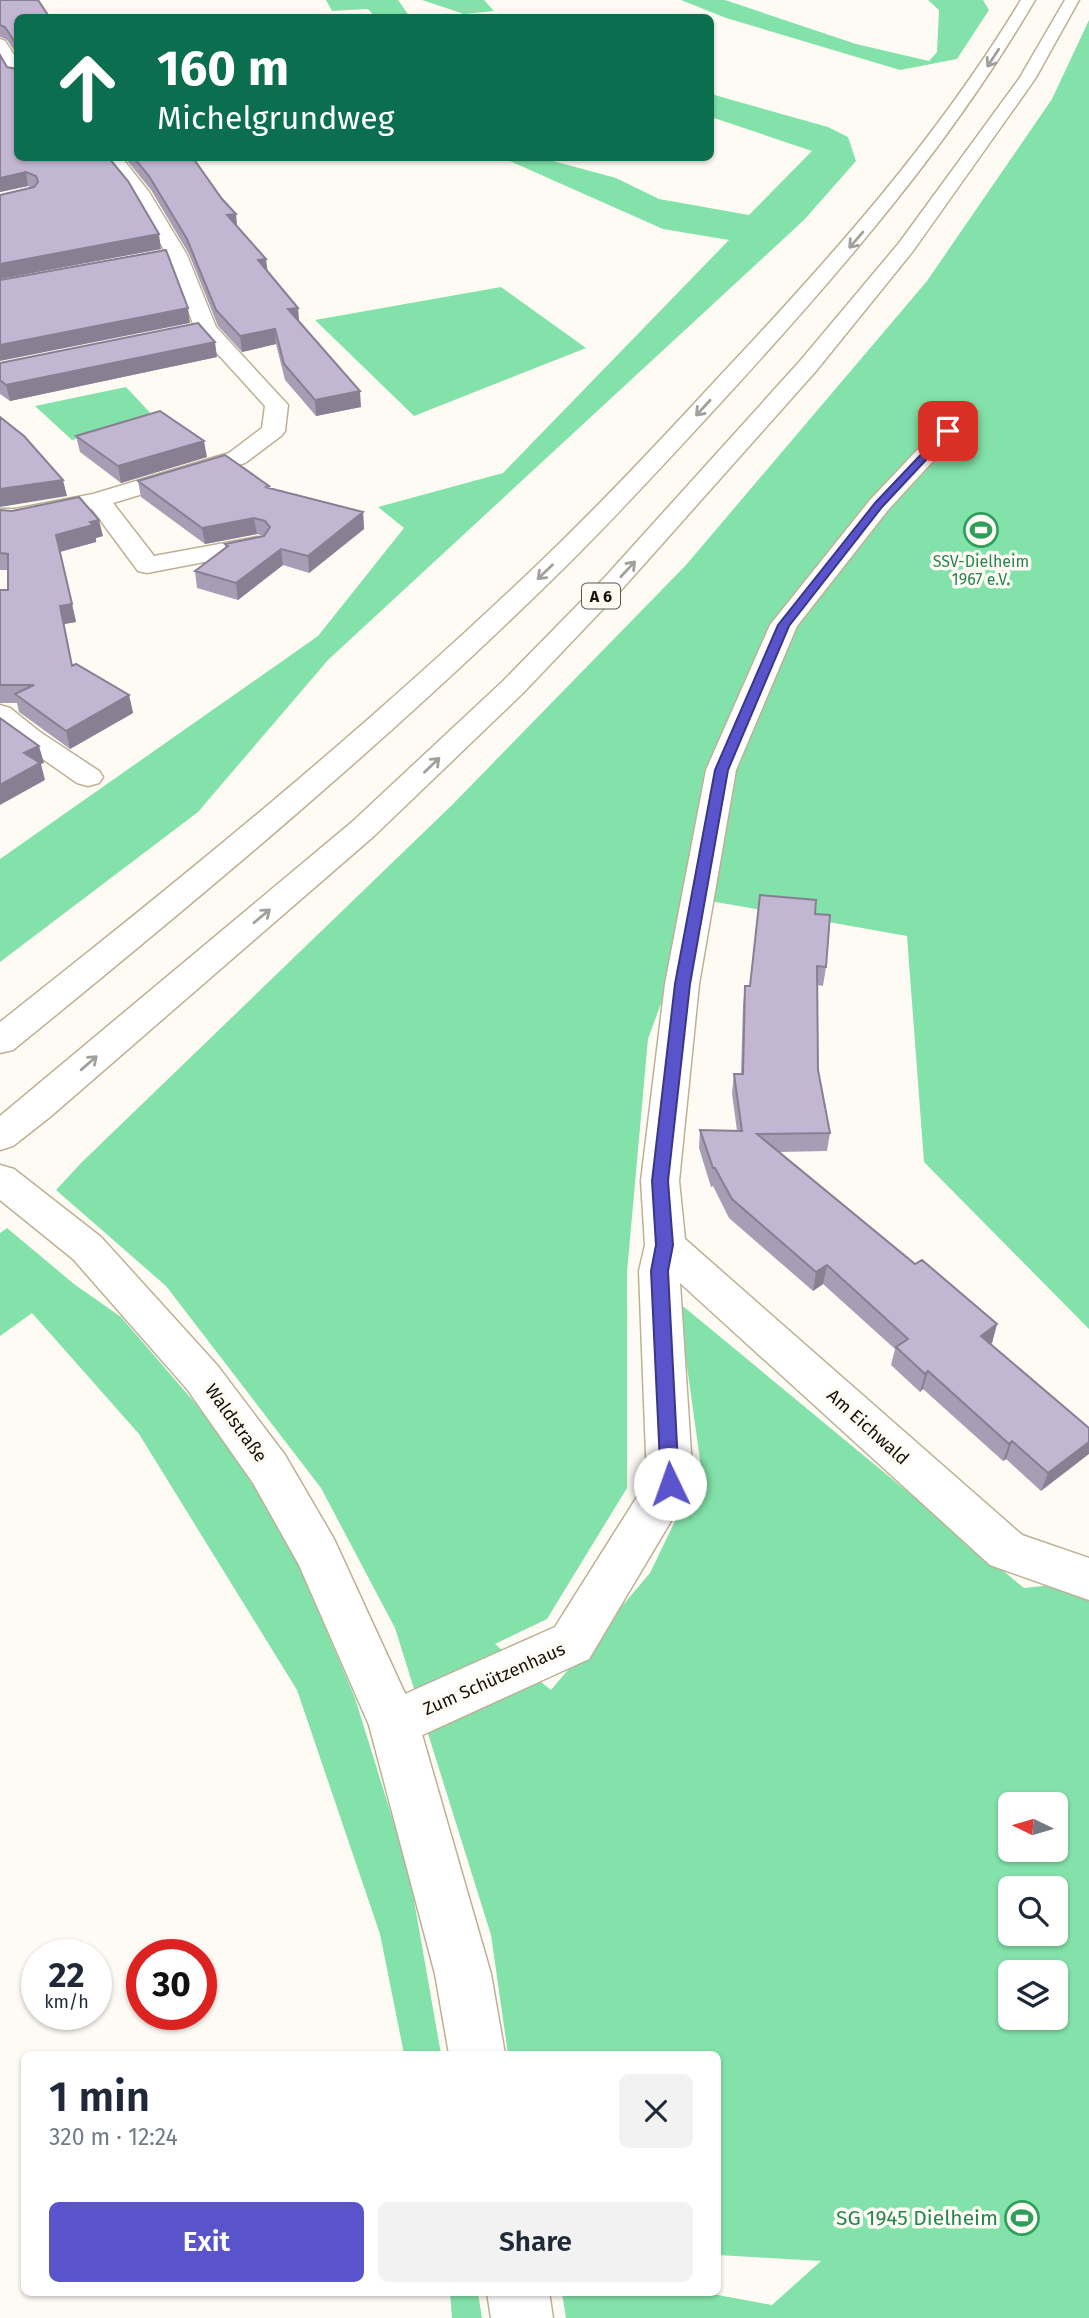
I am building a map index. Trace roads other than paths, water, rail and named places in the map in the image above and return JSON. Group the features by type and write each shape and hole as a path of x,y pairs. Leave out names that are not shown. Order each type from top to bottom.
{"main road":[{"path":"0,1041 116,949 346,755 550,567 648,468 880,212 968,97 1028,0"},
{"name":"A 6","path":"0,1136 37,1108 306,880 410,787 618,580 706,484 858,309 928,220 1012,101 1072,0"},
{"path":"0,44 14,82"},
{"path":"0,517 15,517 98,500 237,458 272,431 276,405 206,329 177,256 140,192 115,161"},
{"path":"150,260 177,256"},
{"path":"181,334 206,329"},
{"name":"Zum Schützenhaus","path":"394,1724 572,1643 670,1484 659,1271 665,1245 660,1181 681,997 721,770 784,625 879,505 948,431"},
{"path":"98,500 147,565 257,545"},
{"path":"0,714 29,738 88,776"},
{"name":"Waldstraße","path":"0,1178 87,1248 202,1377 269,1469 317,1554 394,1724 463,1974 476,2051"},
{"name":"Am Eichwald","path":"665,1245 1006,1550 1089,1579"},
{"path":"519,2296 522,2318"}],"place":[{"name":"SSV-Dielheim 1967 e.V.","path":"981,530"},
{"name":"SG 1945 Dielheim","path":"1022,2218"}]}
